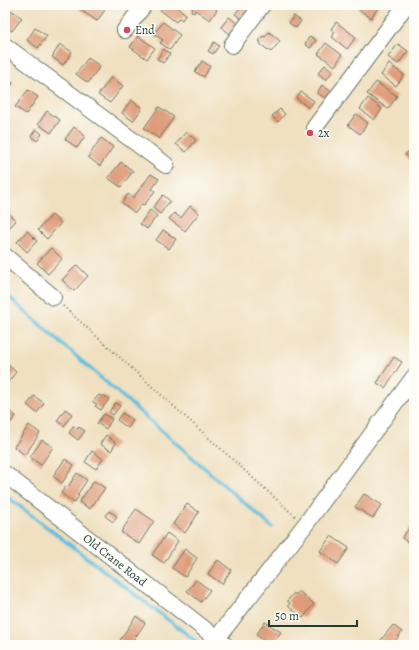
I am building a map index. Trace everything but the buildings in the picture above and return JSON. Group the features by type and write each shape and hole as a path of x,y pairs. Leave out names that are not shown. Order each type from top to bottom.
{"street":[{"path":"125,30 144,5"},
{"path":"232,45 262,5"},
{"path":"315,127 406,5"},
{"path":"5,46 166,165"},
{"path":"5,256 53,297"},
{"path":"221,642 414,377"},
{"name":"Old Crane Road","path":"5,474 221,642"}],"path":[{"path":"53,297 305,525"}],"waterway":[{"path":"5,294 272,527"},
{"path":"5,495 201,645"}],"place":[{"name":"End","path":"127,30"},
{"name":"2x","path":"310,133"}]}
